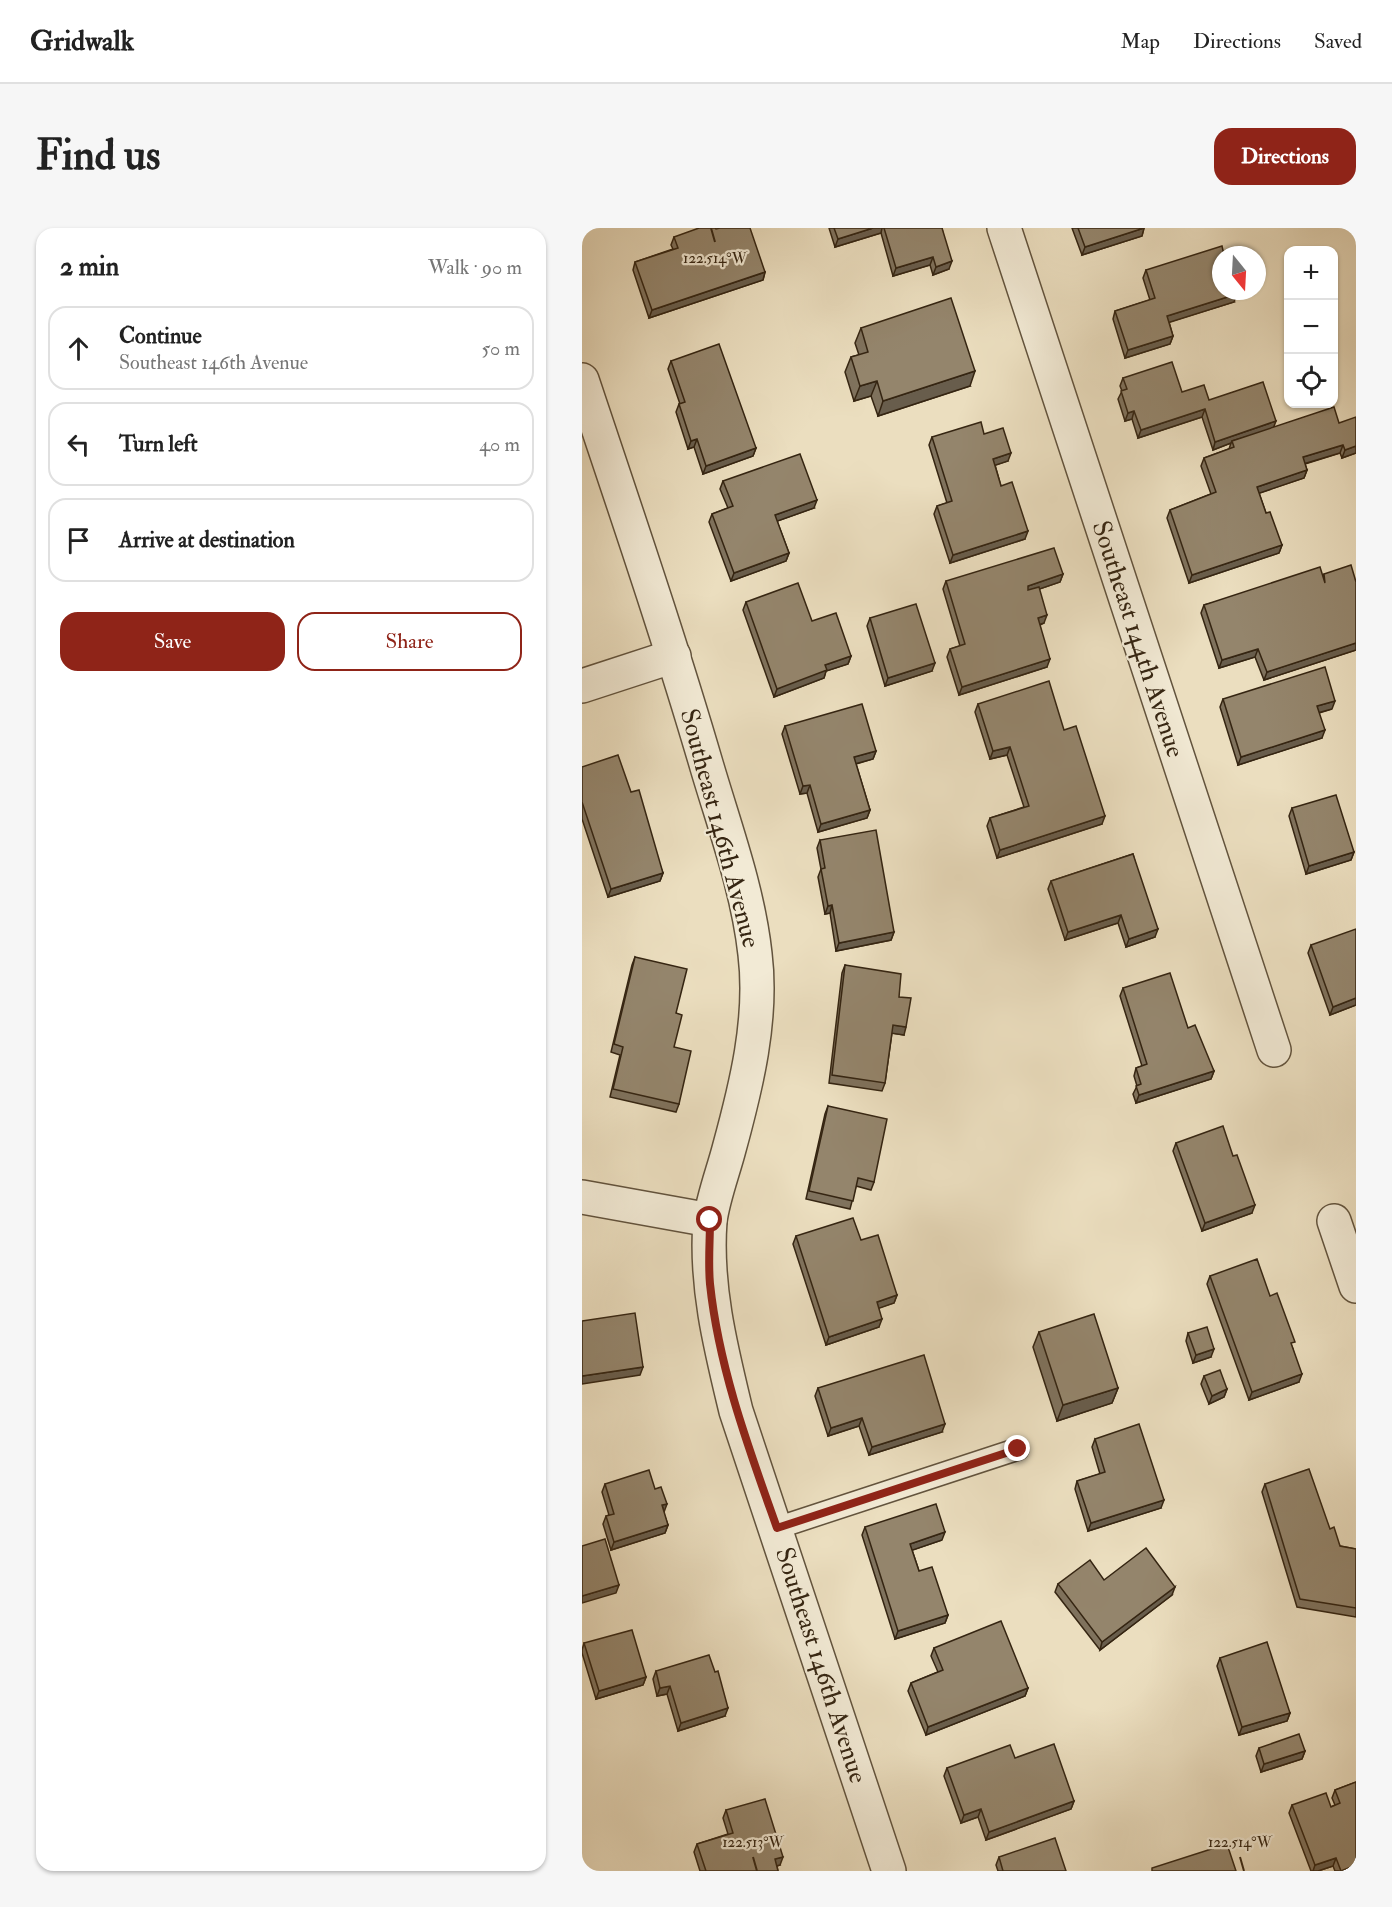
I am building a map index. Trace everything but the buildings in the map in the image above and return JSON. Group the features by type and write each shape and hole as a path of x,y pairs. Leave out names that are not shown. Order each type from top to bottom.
{"street":[{"name":"Southeast 144th Avenue","path":"1004,228 1274,1050"},
{"name":"Southeast 146th Avenue","path":"582,380 674,656 742,887 755,954 756,998 750,1058 743,1097 710,1220 710,1283 718,1337 736,1411 777,1528 889,1871"},
{"path":"582,686 674,656"},
{"path":"582,1197 710,1220"},
{"path":"1334,1221 1356,1286"}],"lane":[{"path":"777,1528 1018,1449"}],"route":[{"path":"710,1220 710,1283 718,1337 736,1411 777,1528 1018,1449"}]}
